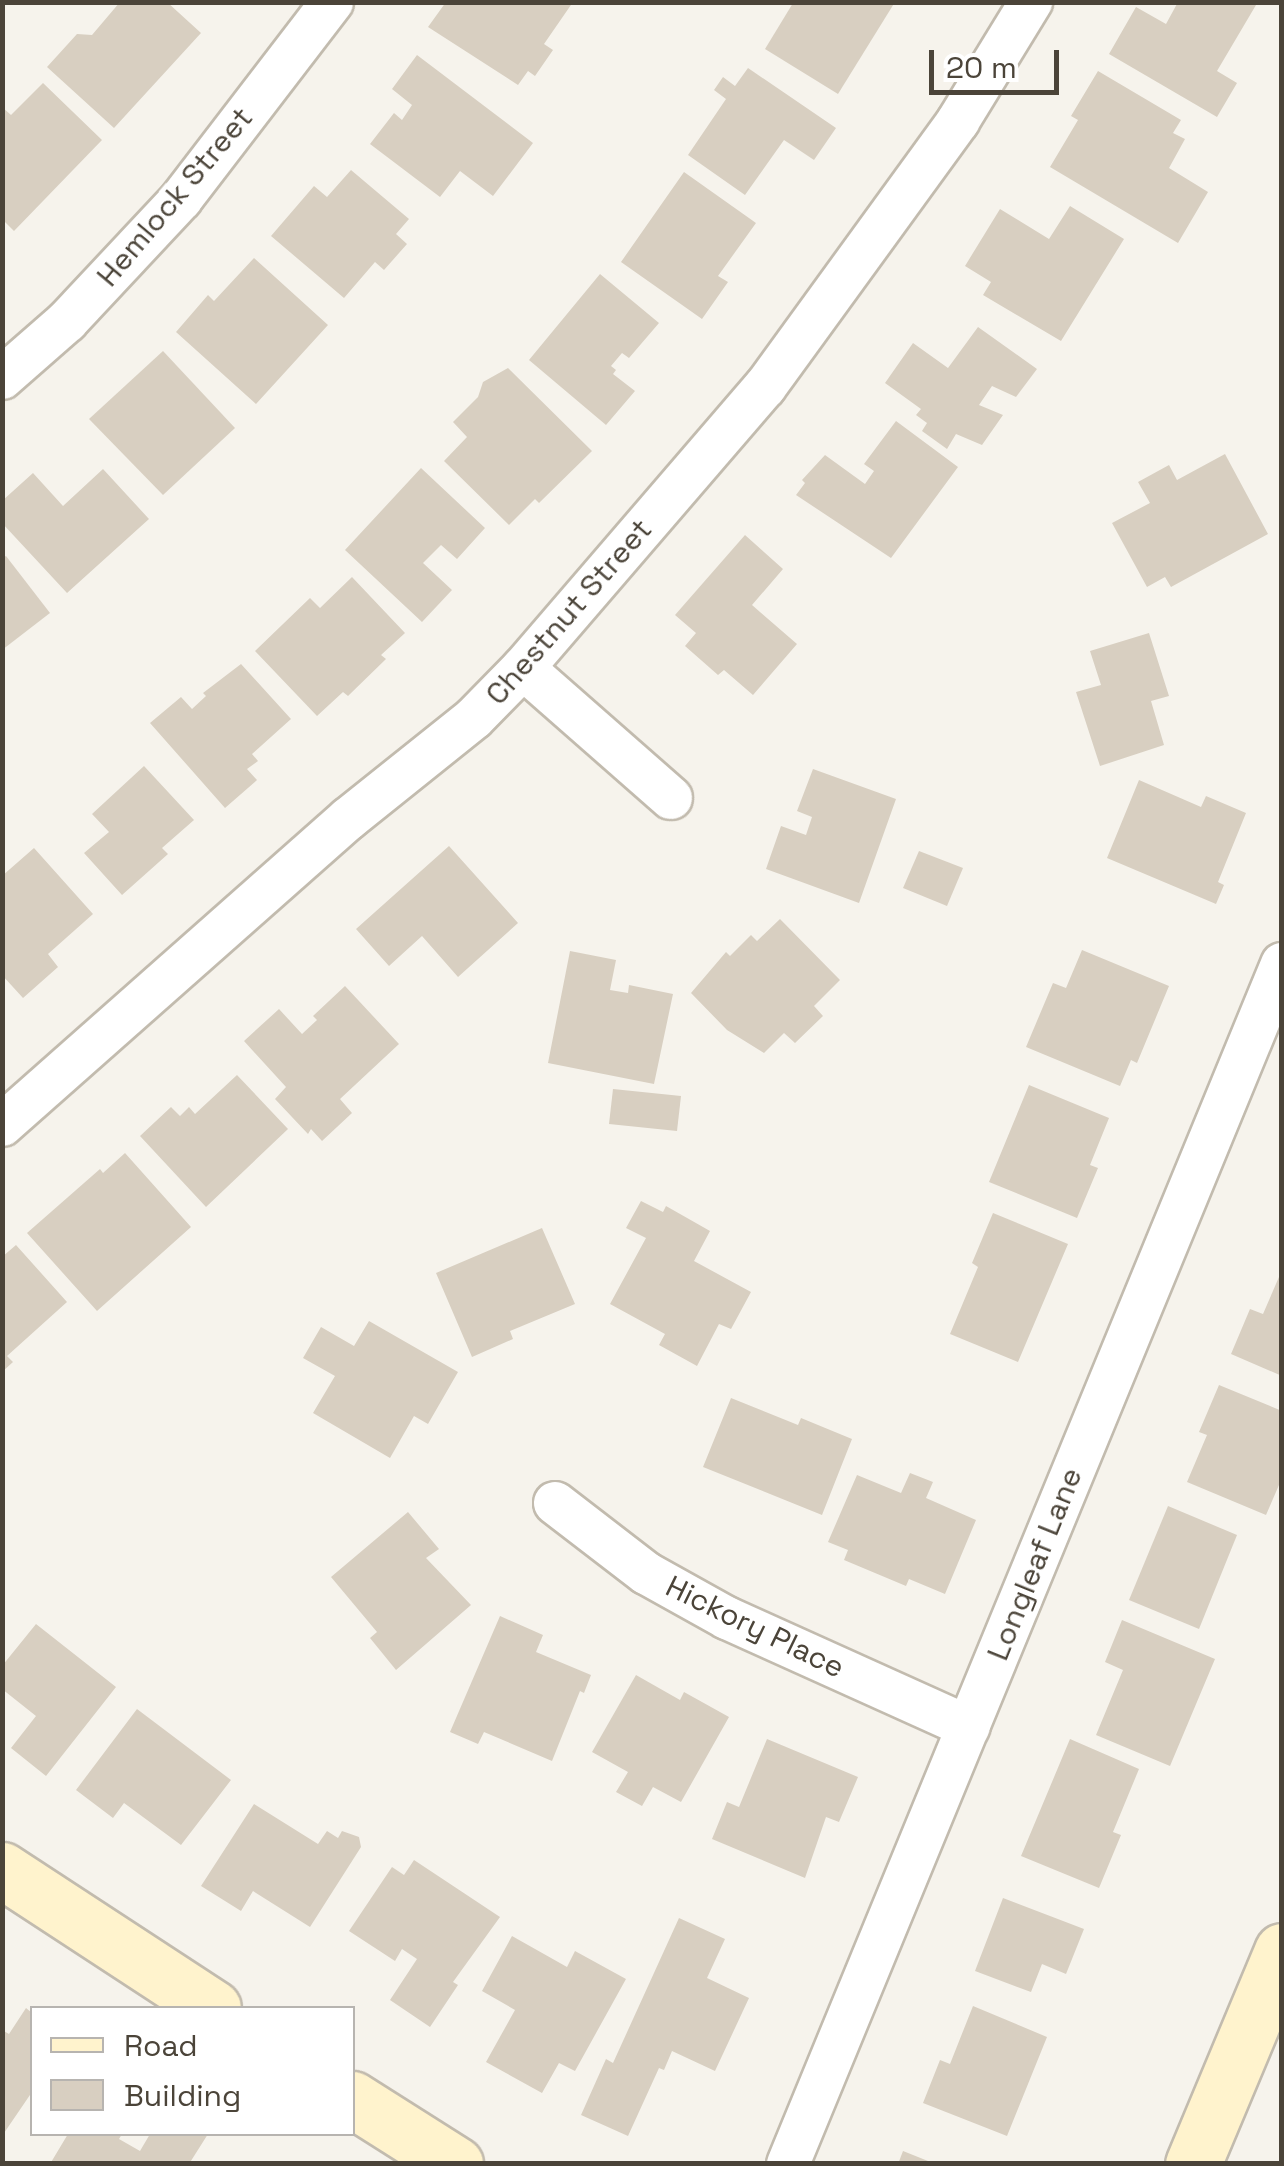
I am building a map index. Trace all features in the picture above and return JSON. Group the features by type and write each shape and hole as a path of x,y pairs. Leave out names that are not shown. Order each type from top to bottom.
{"street":[{"name":"Hemlock Street","path":"2,378 67,321 182,199 332,2"},
{"name":"Chestnut Street","path":"2,1125 348,819 474,718 524,668 764,386 958,120 1031,2"},
{"path":"524,668 671,798"},
{"name":"Longleaf Lane","path":"788,2164 1282,964"},
{"name":"Hickory Place","path":"555,1503 646,1573 727,1618 968,1728"},
{"path":"2,1870 209,2006"},
{"path":"1193,2164 1282,1952"},
{"path":"355,2101 455,2164"}],"building":[{"path":"120,2 167,2 201,33 114,128 47,67 77,34 92,35"},
{"path":"446,2 573,2 544,44 553,50 535,76 528,71 518,85 428,27"},
{"path":"895,2 838,94 765,49 793,3"},
{"path":"1178,2 1256,5 1217,71 1237,83 1217,117 1109,54 1136,7 1166,24"},
{"path":"417,55 533,143 493,196 460,171 440,197 370,144 394,113 402,120 412,105 392,89"},
{"path":"748,68 836,128 814,160 784,140 745,195 688,155 726,99 714,90 723,77 735,86"},
{"path":"1098,71 1181,120 1173,133 1185,139 1169,168 1208,192 1178,243 1050,167 1078,120 1071,116"},
{"path":"43,83 102,140 14,231 2,219 2,107 11,115"},
{"path":"351,170 409,219 396,234 407,244 384,270 375,262 344,298 271,236 314,186 327,197"},
{"path":"684,172 756,223 718,276 728,282 702,319 621,262"},
{"path":"1070,206 1124,239 1061,341 983,295 991,282 965,266 1000,209 1049,239"},
{"path":"254,258 328,325 256,404 176,332 208,295 214,301"},
{"path":"600,274 659,323 629,358 622,353 611,366 616,370 613,374 635,391 606,425 529,360"},
{"path":"978,327 1037,369 1016,397 992,386 979,405 1003,415 982,445 956,434 947,449 922,431 927,423 916,415 921,409 885,383 913,343 948,368"},
{"path":"163,351 235,428 163,495 89,419"},
{"path":"508,368 592,451 539,503 535,499 509,525 444,461 467,437 453,422 478,397 483,382"},
{"path":"896,421 958,467 891,558 796,495 805,483 802,480 825,455 865,484 874,471 864,464"},
{"path":"1225,454 1268,534 1171,587 1165,577 1147,587 1112,523 1150,503 1138,482 1169,465 1177,480"},
{"path":"421,468 485,528 457,559 441,545 423,563 452,590 422,622 345,550"},
{"path":"103,469 149,519 67,593 2,523 2,501 33,473 63,506"},
{"path":"745,535 783,569 752,605 797,644 753,695 724,670 718,675 685,646 696,633 675,615"},
{"path":"6,556 50,613 2,650 2,558"},
{"path":"352,577 405,633 381,655 386,659 348,696 343,692 317,716 255,651 310,598 320,608"},
{"path":"1149,633 1169,696 1151,701 1164,745 1100,766 1076,692 1101,685 1090,651"},
{"path":"241,664 291,719 252,754 258,761 247,769 257,780 225,808 150,723 181,697 192,709 206,696 203,693"},
{"path":"144,766 194,820 162,848 168,854 122,895 84,853 109,832 92,814"},
{"path":"813,769 896,799 859,903 766,869 781,826 806,835 812,817 797,811"},
{"path":"1139,780 1201,807 1206,796 1246,813 1218,882 1224,885 1216,904 1107,858"},
{"path":"449,846 518,923 458,977 422,936 389,966 356,929"},
{"path":"34,848 93,914 48,954 58,967 23,998 2,975 2,876"},
{"path":"919,851 963,868 947,906 903,888"},
{"path":"780,919 840,980 814,1006 823,1016 795,1043 784,1033 764,1053 727,1030 691,993 726,952 730,956 751,935 757,941"},
{"path":"1082,950 1169,986 1137,1063 1131,1060 1120,1086 1026,1047 1053,983 1066,988"},
{"path":"570,951 616,960 610,990 628,993 629,985 673,994 654,1084 548,1063"},
{"path":"345,986 399,1044 340,1099 352,1113 322,1141 311,1129 308,1134 275,1099 286,1087 244,1041 279,1009 302,1034 317,1020 313,1016"},
{"path":"237,1075 288,1129 206,1207 140,1136 171,1107 180,1116 189,1107 195,1114"},
{"path":"1029,1085 1109,1118 1090,1165 1098,1168 1077,1218 989,1182"},
{"path":"613,1089 681,1096 677,1131 609,1124"},
{"path":"125,1153 191,1227 97,1311 27,1233 100,1169 103,1173"},
{"path":"641,1201 663,1212 666,1206 710,1231 694,1261 751,1292 731,1329 719,1324 697,1366 659,1345 665,1334 610,1304 646,1238 626,1228"},
{"path":"993,1213 1068,1244 1018,1362 950,1334 978,1267 972,1263"},
{"path":"542,1228 575,1304 510,1331 513,1339 472,1357 436,1273"},
{"path":"16,1245 67,1302 7,1356 13,1362 2,1372 2,1257"},
{"path":"1282,1270 1282,1376 1231,1354 1250,1309 1263,1314"},
{"path":"369,1321 458,1372 428,1424 414,1416 390,1458 313,1413 335,1376 303,1358 321,1327 354,1346"},
{"path":"1219,1385 1282,1411 1282,1478 1266,1515 1187,1482 1207,1435 1199,1432"},
{"path":"731,1398 798,1425 801,1418 852,1439 822,1515 703,1467"},
{"path":"910,1473 933,1482 926,1498 976,1520 945,1594 909,1579 906,1586 844,1560 848,1550 828,1542 857,1475 901,1493"},
{"path":"1168,1506 1237,1535 1199,1629 1129,1600"},
{"path":"408,1512 439,1549 426,1558 471,1605 396,1670 370,1638 377,1632 331,1577"},
{"path":"500,1616 543,1635 536,1652 591,1675 584,1693 580,1691 552,1761 484,1732 478,1744 450,1732"},
{"path":"1122,1620 1215,1659 1170,1766 1096,1735 1123,1670 1105,1662"},
{"path":"36,1624 116,1687 46,1776 11,1748 36,1716 2,1689 2,1666"},
{"path":"636,1675 680,1700 684,1692 729,1717 681,1802 653,1787 642,1806 616,1792 628,1772 592,1752"},
{"path":"137,1709 231,1780 181,1845 124,1803 113,1818 76,1790"},
{"path":"767,1739 858,1777 839,1822 826,1817 805,1878 712,1839 727,1802 739,1807"},
{"path":"1070,1739 1139,1769 1113,1832 1121,1835 1099,1888 1021,1856"},
{"path":"254,1804 318,1844 327,1831 338,1838 342,1831 359,1837 361,1847 310,1927 253,1891 241,1911 201,1886"},
{"path":"414,1860 500,1917 453,1982 458,1985 430,2027 390,2000 417,1959 402,1949 395,1961 349,1931 392,1867 404,1875"},
{"path":"1003,1898 1084,1929 1066,1974 1042,1964 1031,1992 975,1971"},
{"path":"679,1918 725,1939 707,1978 749,1998 715,2071 672,2051 664,2070 659,2068 628,2136 581,2115 606,2059 613,2063"},
{"path":"512,1936 567,1967 575,1951 626,1979 575,2071 559,2063 542,2093 486,2062 515,2010 482,1991"},
{"path":"973,2006 1047,2037 1007,2136 923,2103 940,2060 950,2064"},
{"path":"26,2008 30,2011 30,2095 2,2136 2,2030 9,2034"},
{"path":"67,2136 121,2136 119,2139 140,2151 149,2136 207,2136 189,2164 50,2164"},
{"path":"903,2151 933,2163 933,2164 898,2164"}]}
